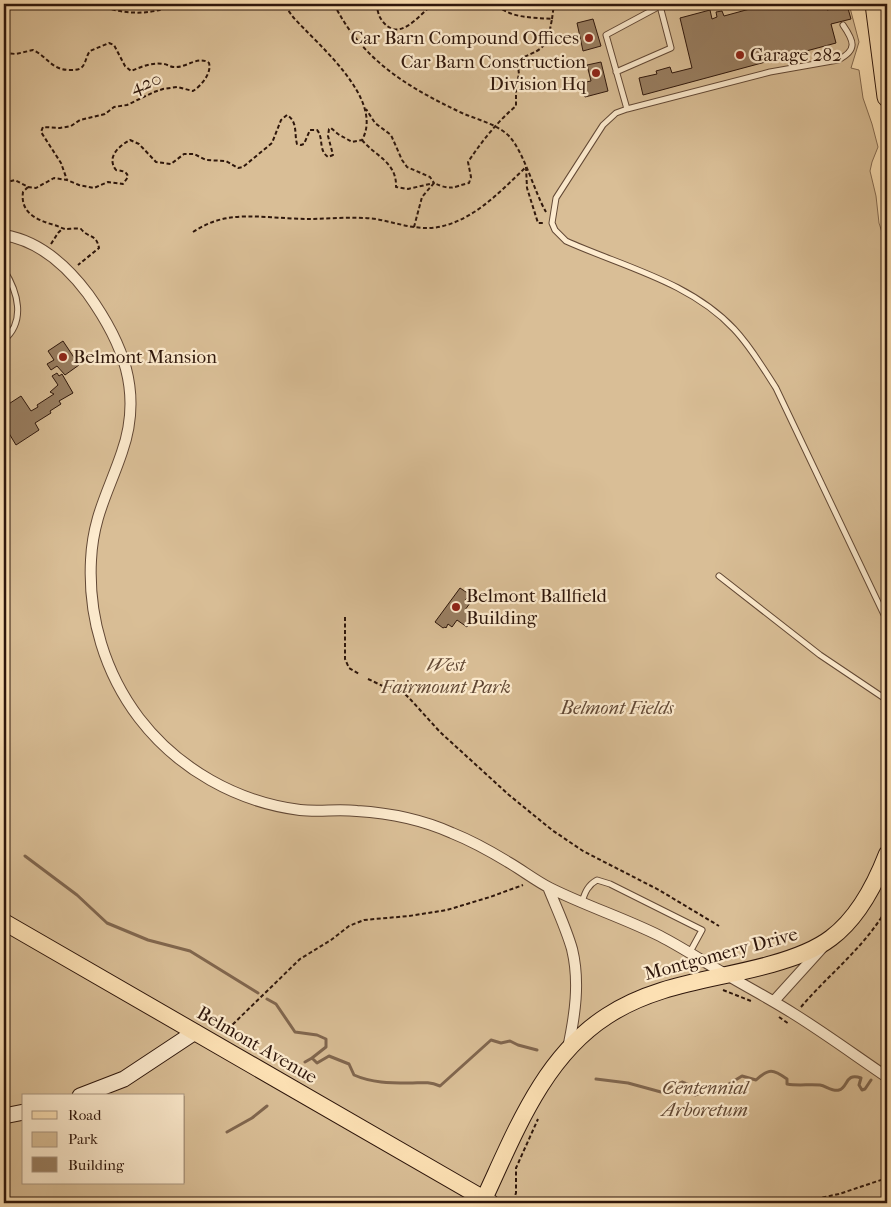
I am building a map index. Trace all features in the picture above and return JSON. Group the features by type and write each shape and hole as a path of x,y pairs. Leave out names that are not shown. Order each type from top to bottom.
{"highway":[{"path":"876,4 887,36"},
{"path":"876,4 887,97"}],"main road":[{"name":"Montgomery Drive","path":"485,1202 538,1091 568,1049 592,1027 607,1016 636,1000 675,986 724,982 819,947 832,938 851,920 876,880 887,854"},
{"name":"Belmont Avenue","path":"4,922 485,1202"}],"street":[{"path":"4,235 26,241 46,252 70,272 90,296 114,336 125,361 129,376 129,427 122,454 102,503 95,528 91,581 95,620 105,656 120,688 141,720 164,747 206,778 236,793 267,803 303,810 359,811 414,818 479,845 548,887 641,927 690,952 724,982 774,1001 887,1077"},
{"path":"548,887 567,934 574,963 576,1007 568,1049"},
{"name":"Montgomery Drive","path":"774,1001 832,938"},
{"path":"85,1094 124,1079 195,1032"},
{"path":"4,1116 22,1112"}],"lane":[{"path":"616,72 671,48 661,5 606,35 616,72 627,109"},
{"path":"843,25 852,38 853,45 846,56 838,60 770,72 627,109 608,119 591,141 556,198 552,222 560,236 566,241 675,286 709,307 734,328 757,357 776,388 887,621"},
{"path":"4,270 18,299 17,320 11,334 4,340"},
{"path":"720,576 820,655 887,698"},
{"path":"582,902 592,882 597,880 610,884 702,930 690,952"}],"path":[{"path":"92,4 109,10 129,13 157,10 178,4"},
{"path":"286,4 293,17 334,59 353,84 375,123 391,135 407,167 430,177 434,183 445,188 457,188 469,183 471,177 468,162 482,141 503,117 516,106 518,66 521,58 538,51 547,41 554,4"},
{"path":"334,4 346,26 358,42 387,70 409,86 432,99 479,121 496,126 514,141 539,200 552,222"},
{"path":"375,4 380,18 390,29 396,30 407,27 433,4"},
{"path":"446,4 458,7 464,4"},
{"path":"495,4 520,17 552,19"},
{"name":"420","path":"4,53 16,54 33,50 58,69 75,70 84,66 86,56 90,51 109,43 114,45 125,66 131,71 143,65 165,64 175,68 201,60 209,63 210,72 198,88 192,91 177,87 163,89 127,105 114,107 106,114 80,120 71,126 60,128 43,127 41,132 61,163 67,180"},
{"path":"4,183 15,180 28,187 36,188 54,178 94,188 108,182 123,184 128,174 124,171 116,170 112,164 112,158 118,147 130,140 139,144 156,162 171,164 184,154 194,154 206,160 226,161 238,168 243,167 272,142 281,120 287,115 295,124 297,144 304,144 310,130 317,130 320,132 323,152 328,158 333,155 328,136 329,129 331,128 352,142 362,140 366,133 365,107"},
{"path":"362,140 368,147 386,160 393,170 396,187 408,189 434,183"},
{"path":"526,167 527,188 538,223"},
{"path":"194,232 212,222 239,217 363,218 414,227 444,226 466,216 489,201 526,167"},
{"path":"414,227 422,197 434,183"},
{"path":"28,187 22,195 23,204 27,211 35,218 63,228 81,229 87,236 96,238 99,248 70,272"},
{"path":"46,252 63,228"},
{"path":"345,617 345,659 349,668 359,674"},
{"path":"368,679 385,686"},
{"path":"393,690 406,695 412,700 440,732 515,800 552,830 583,850 659,890 719,926"},
{"path":"228,1029 300,959 331,940 349,926 364,920 447,910 490,897 536,879"},
{"path":"801,1007 874,929 887,908"},
{"path":"724,982 753,1002"},
{"path":"774,1015 789,1024 790,1022"},
{"path":"513,1201 516,1194 517,1164 540,1115"},
{"path":"797,1203 839,1194 887,1178"}],"green space":[{"name":"West Fairmount Park","path":"4,4 849,4 859,42 851,68 859,70 863,98 878,147 870,171 876,196 879,223 887,248 887,1203 4,1203"}],"building":[{"name":"Garage 282","path":"768,4 825,4 827,10 847,5 851,19 831,24 836,43 643,95 639,78 657,74 656,71 670,67 672,73 692,68 680,18 710,10 712,19 717,17 716,12 722,11 724,16"},
{"name":"Car Barn Compound Offices","path":"593,19 601,46 583,51 577,23"},
{"name":"Car Barn Construction Division Hq","path":"601,62 608,91 585,97 581,83 591,81 587,65"},
{"name":"Belmont Mansion","path":"63,341 79,365 65,375 57,366 51,370 47,364 54,360 48,351"},
{"path":"57,373 59,376 62,374 73,393 59,401 61,404 35,423 39,430 16,445 4,425 4,420 6,419 4,407 21,396 31,411 38,407 37,405 54,394 50,392 58,385 52,376"},
{"name":"Belmont Ballfield Building","path":"460,588 469,594 465,600 470,603 465,610 474,617 467,627 457,620 452,627 448,624 446,628 443,628 435,622"}],"waterway":[{"path":"25,856 77,895 107,923 148,940 190,951 258,993"},
{"path":"267,999 276,1004 295,1032 317,1035 326,1039 326,1047 312,1058"},
{"path":"305,1062 312,1058 317,1063 329,1056 349,1064 354,1075 368,1080 388,1083 428,1083 440,1086 491,1040 501,1043 510,1041 537,1050"},
{"path":"596,1079 628,1083 661,1092 682,1082 687,1084 690,1093 695,1095 711,1089 724,1087 742,1076 756,1080 764,1073 771,1071 787,1079 787,1084 820,1085 834,1090 842,1089 852,1077 861,1078 859,1085 862,1090 865,1089 871,1080"},
{"path":"227,1132 252,1118 267,1106"}],"place":[{"name":"Car Barn Compound Offices","path":"589,38"},
{"name":"Garage 282","path":"740,55"},
{"name":"Car Barn Construction Division Hq","path":"596,73"},
{"name":"Belmont Mansion","path":"63,357"},
{"name":"Belmont Ballfield Building","path":"456,607"}],"park label":[{"name":"Belmont Fields","path":"617,708"},
{"name":"Centennial Arboretum","path":"705,1099"}]}
